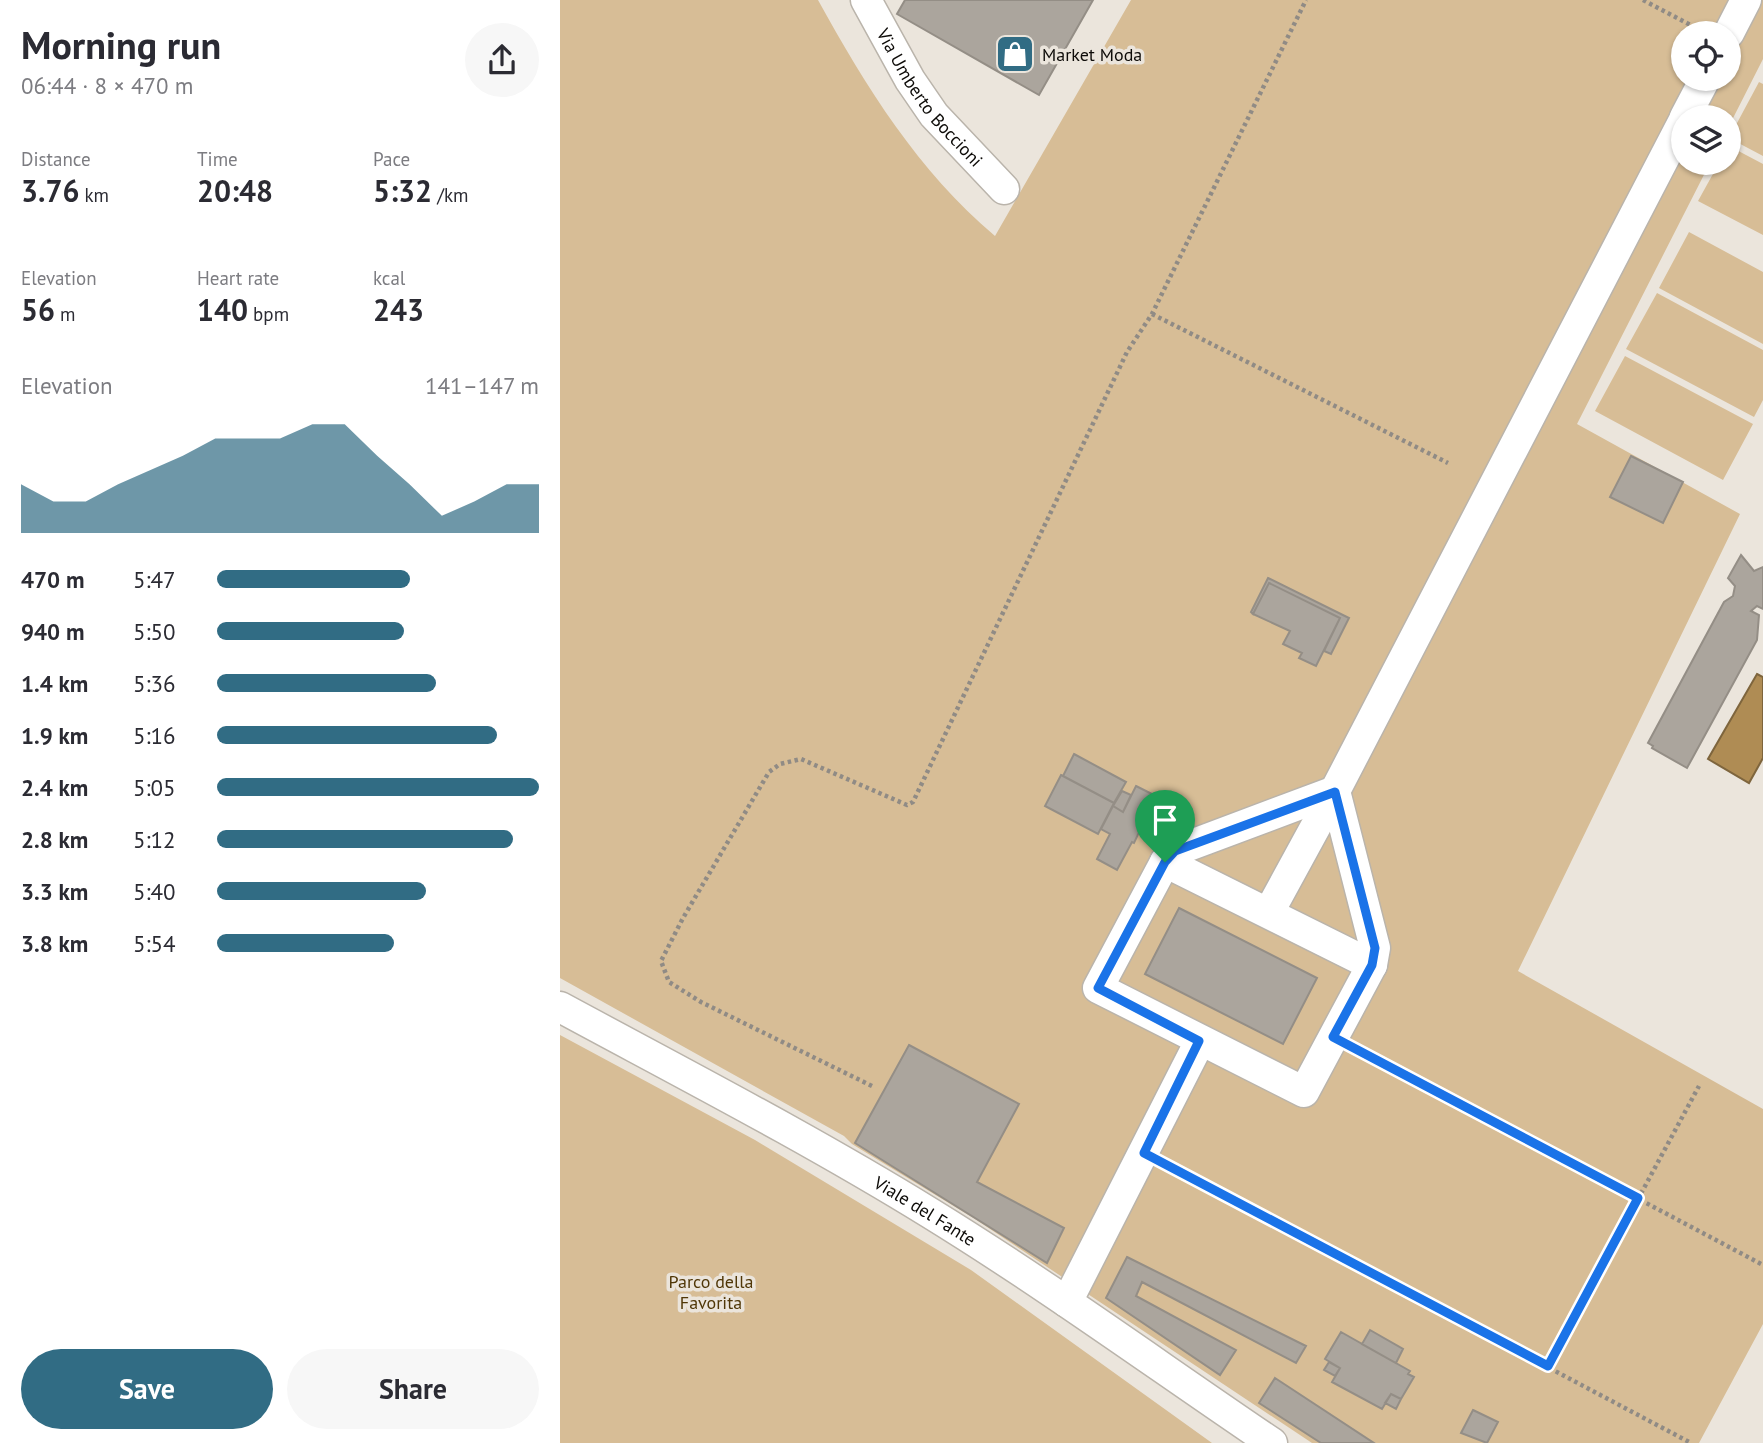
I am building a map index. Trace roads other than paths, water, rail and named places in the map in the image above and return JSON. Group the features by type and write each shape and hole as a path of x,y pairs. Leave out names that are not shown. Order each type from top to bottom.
{"street":[{"name":"Via Umberto Boccioni","path":"866,0 910,80 934,115 1004,189"},
{"path":"1735,21 1746,0"},
{"path":"1269,912 1335,792 1671,144"},
{"path":"1335,792 1375,948 1372,965 1304,1092 1098,988 1165,862 1175,851 1335,792"},
{"path":"1165,862 1372,965"},
{"name":"Viale del Fante","path":"560,1007 814,1145 930,1213 1068,1302 1272,1443"},
{"path":"1068,1302 1199,1041"}],"place":[{"name":"Market Moda","path":"1015,54"}],"park label":[{"name":"Parco della Favorita","path":"711,1291"}]}
